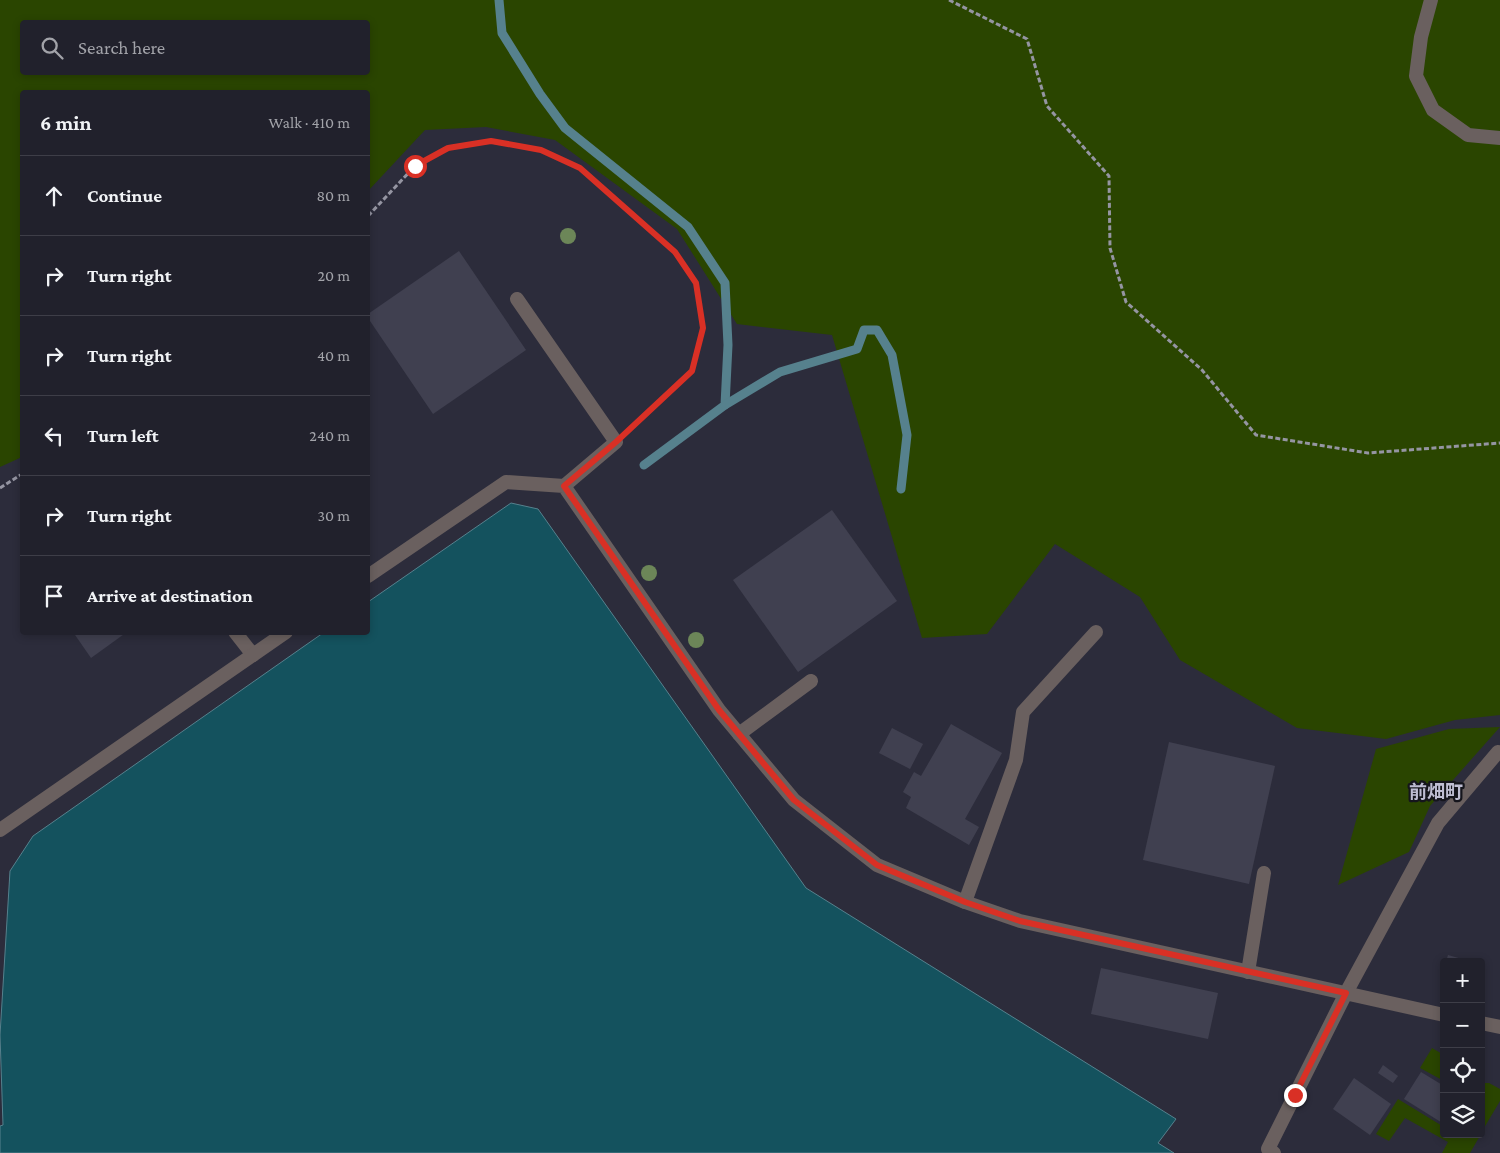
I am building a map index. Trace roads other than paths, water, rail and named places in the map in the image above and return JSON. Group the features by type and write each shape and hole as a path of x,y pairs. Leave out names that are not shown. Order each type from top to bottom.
{"street":[{"path":"1431,0 1421,37 1416,76 1433,110 1468,135 1500,138"},
{"path":"370,575 506,482 564,486 616,442 517,299"},
{"path":"564,486 719,710 794,800 877,865 965,902 1020,921 1440,1014"},
{"path":"965,902 1016,760 1023,712 1096,632"},
{"path":"237,635 253,655"},
{"path":"0,830 282,635"},
{"path":"739,734 811,681"},
{"path":"1274,1153 1268,1149 1346,993 1438,823 1498,752"},
{"path":"1248,972 1264,873"},
{"path":"1485,1024 1500,1027"}],"water":[{"path":"511,503 538,509 806,888 1176,1119 1158,1143 1174,1153 0,1153 0,1126 3,1125 0,1035 10,871 33,836 320,635 370,635 370,601"}],"waterway":[{"path":"499,0 502,33 540,94 565,128 688,227 725,283 728,345 725,405 644,465"},
{"path":"725,405 780,372 857,349 864,330 877,330 892,355 907,435 901,489"}],"district":[{"name":"前畑町","path":"1436,792"}]}
